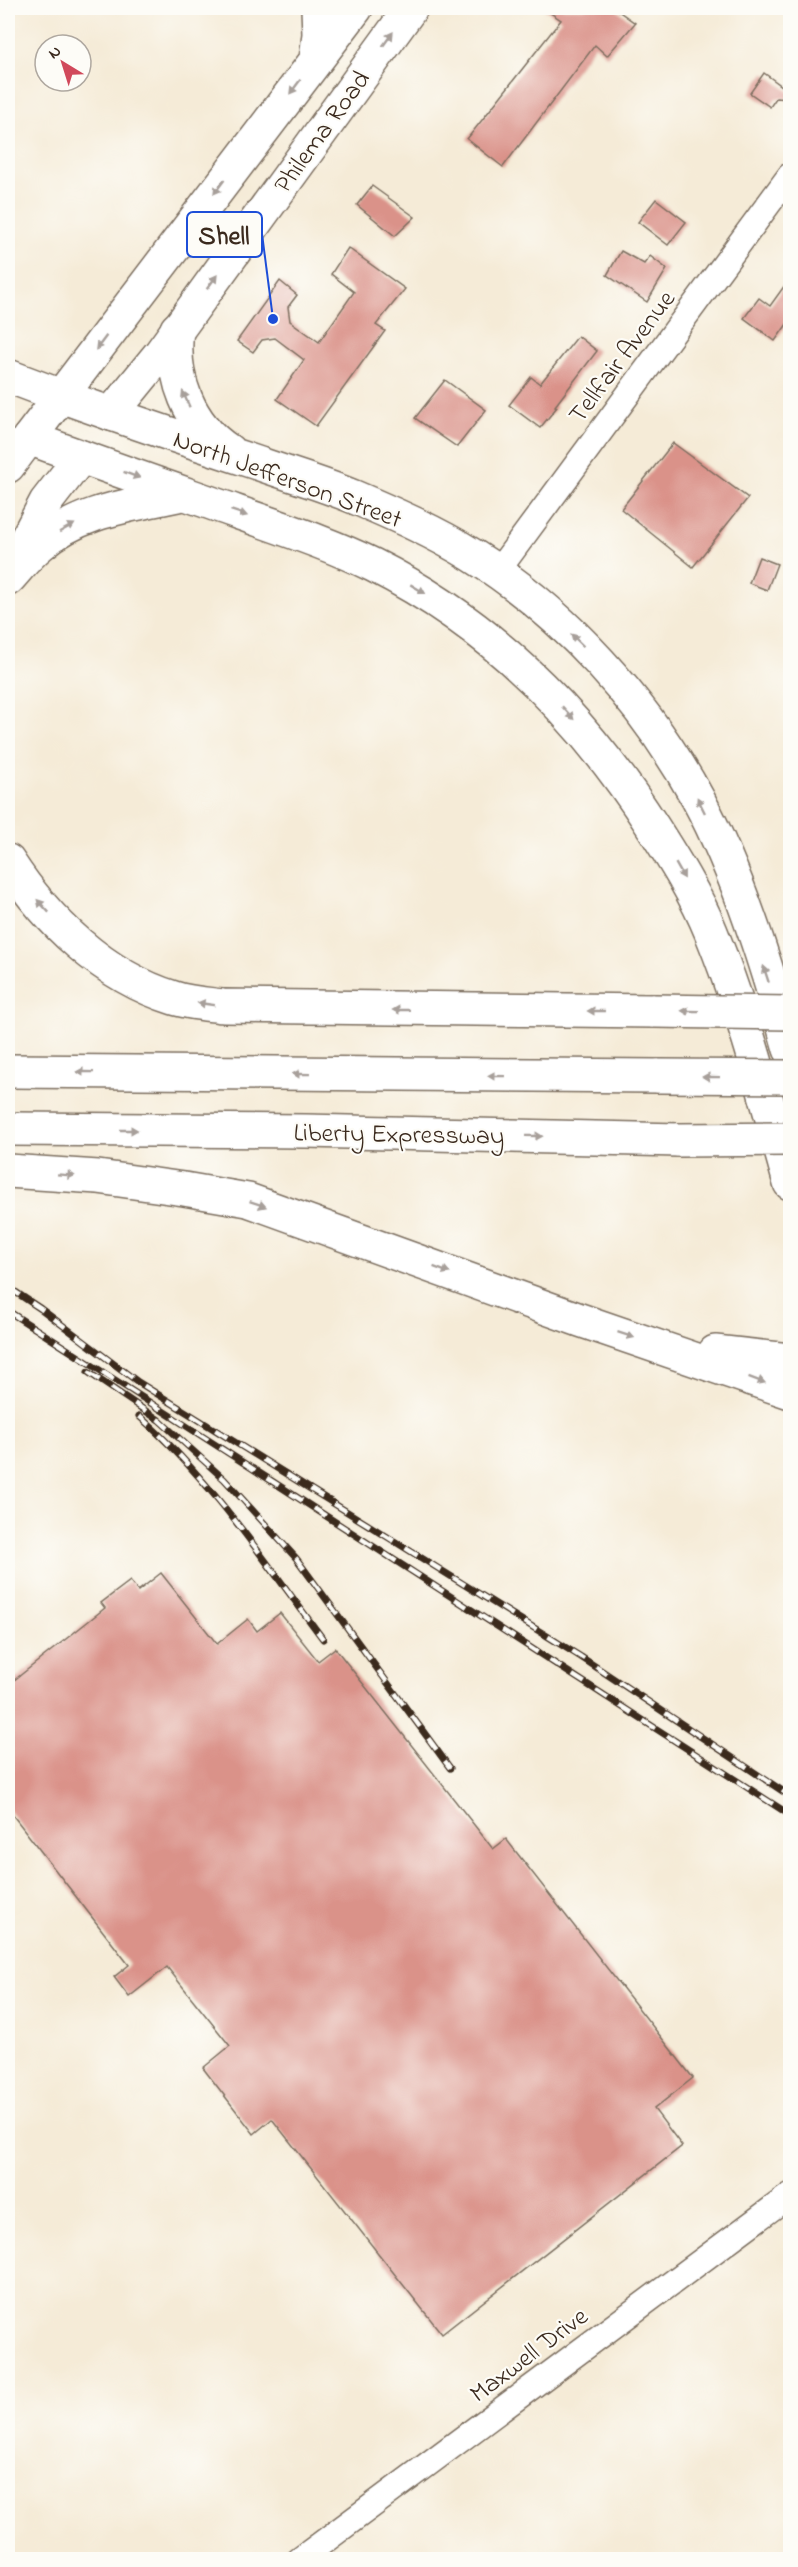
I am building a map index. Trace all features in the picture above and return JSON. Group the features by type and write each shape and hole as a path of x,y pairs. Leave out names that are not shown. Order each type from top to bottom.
{"main road":[{"path":"316,60 319,34 318,8"},
{"name":"Philema Road","path":"8,466 18,434 61,396 356,8"},
{"name":"Philema Road","path":"8,574 46,502 177,329 411,8"},
{"path":"177,329 176,367 186,401 213,439 238,457"},
{"name":"North Jefferson Street","path":"8,376 111,414 352,496 448,541 497,572 559,622 608,672 652,728 698,798 730,869 790,1049"},
{"name":"North Jefferson Street","path":"18,434 338,549 402,580 466,620 528,671 576,722 637,801 663,842 710,929 737,1002 790,1182"},
{"path":"8,579 40,544 65,528 99,512 123,505 183,494"},
{"path":"8,861 25,888 79,945 130,980 175,999 235,1006 790,1013"},
{"path":"8,1071 790,1077"},
{"name":"Liberty Expressway","path":"8,1130 306,1131 679,1140 790,1139"},
{"path":"8,1171 98,1177 248,1200 580,1320 790,1392"},
{"path":"662,1347 790,1360"}],"street":[{"name":"Tellfair Avenue","path":"497,572 790,175"},
{"name":"Maxwell Drive","path":"299,2559 790,2195"}],"building":[{"path":"543,8 614,8 635,23 607,56 595,45 503,167 467,139 561,20"},
{"path":"764,73 790,92 790,99 776,98 770,107 750,93"},
{"path":"372,186 415,217 395,236 357,205"},
{"path":"656,199 686,222 668,245 638,222"},
{"path":"348,248 405,289 376,325 385,331 316,426 277,399 304,360 275,338 262,340 253,352 237,341 280,281 297,295 288,307 290,321 319,342 354,292 331,274"},
{"path":"621,251 644,264 650,256 667,269 647,302 607,275"},
{"path":"790,278 790,320 775,341 744,318 759,298 770,306"},
{"path":"578,336 597,351 540,428 509,405 531,377 540,384"},
{"path":"445,380 486,410 457,447 415,418"},
{"path":"673,443 748,498 693,567 621,509"},
{"path":"759,557 777,564 767,590 749,583"},
{"path":"161,1573 217,1644 248,1619 257,1631 280,1613 318,1661 335,1648 493,1849 506,1839 693,2078 654,2109 682,2146 442,2334 272,2119 254,2134 203,2068 230,2046 167,1967 129,1997 114,1977 129,1965 8,1809 8,1685 105,1608 101,1603 130,1581 138,1591"}],"railway":[{"path":"8,1287 138,1382 581,1657 790,1796"},
{"path":"8,1311 790,1815"},
{"path":"88,1372 159,1420 224,1479 296,1558 450,1768"},
{"path":"139,1416 165,1440 213,1494 323,1639"}],"place":[{"name":"Shell","path":"273,319"}]}
